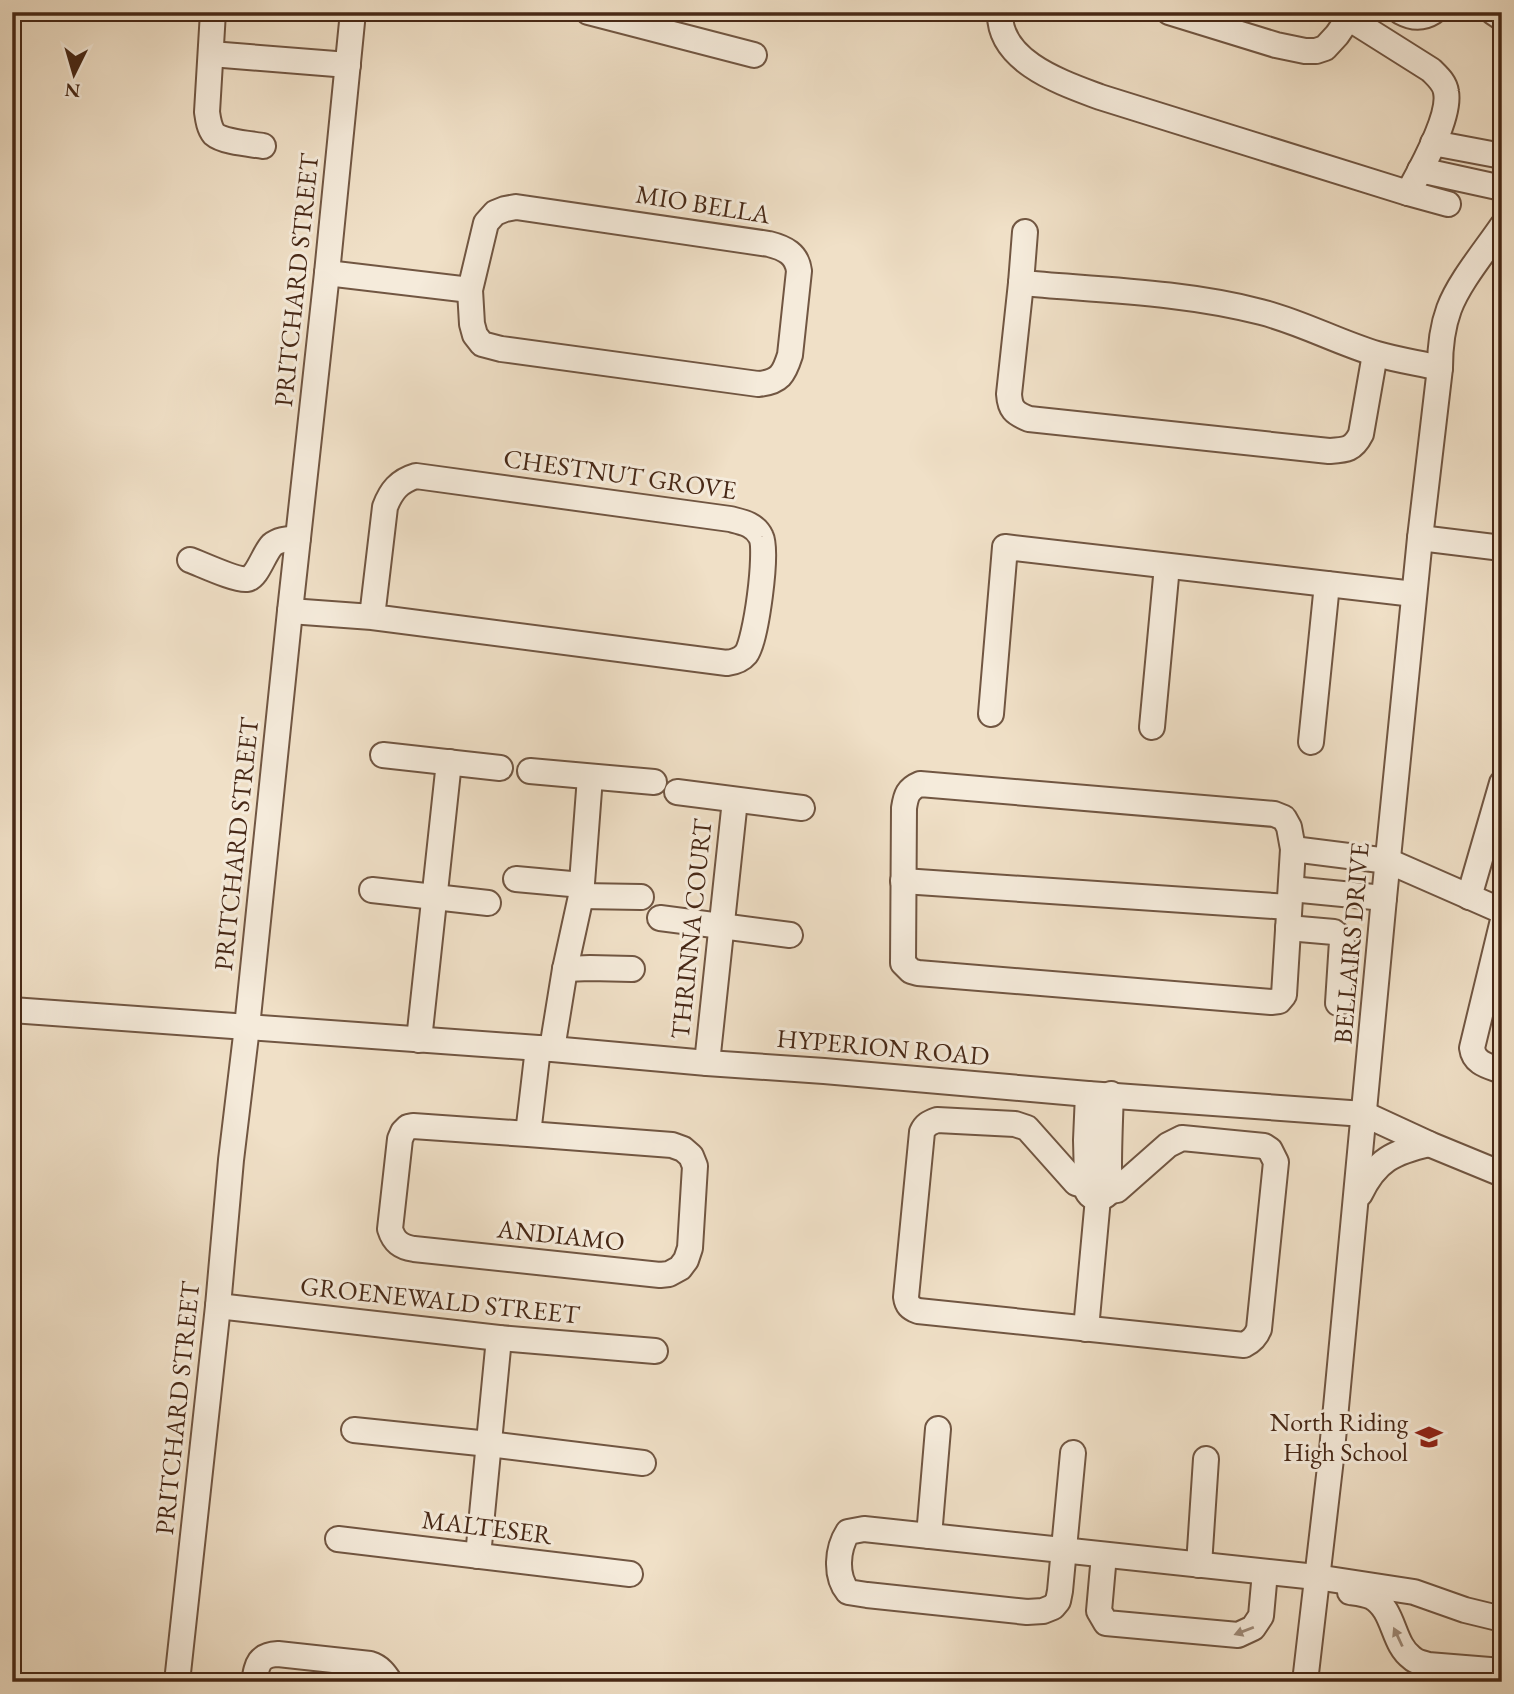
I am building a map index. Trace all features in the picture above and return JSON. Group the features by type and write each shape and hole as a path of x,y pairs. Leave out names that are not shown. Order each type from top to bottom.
{"street":[{"path":"214,12 207,112 209,124 214,133 224,139 263,146"},
{"name":"PRITCHARD STREET","path":"177,1682 353,12"},
{"path":"588,12 754,55"},
{"path":"1000,12 1003,33 1022,59 1071,86 1448,204"},
{"path":"1169,12 1276,45 1305,51 1325,48 1337,35 1344,15 1431,70 1441,79 1446,89 1446,110 1408,193"},
{"path":"1401,12 1420,18 1433,12"},
{"path":"1493,12 1502,18"},
{"path":"211,54 348,65"},
{"path":"1433,143 1502,156"},
{"path":"1420,170 1502,188"},
{"name":"MIO BELLA","path":"516,207 769,244 788,251 798,264 799,271 790,355 786,368 780,377 770,383 758,384 491,347 482,344 475,335 470,290 486,223 495,213 516,207"},
{"name":"BELLAIRS DRIVE","path":"1305,1682 1332,1450 1414,594 1440,368 1440,346 1450,307 1458,291 1502,226"},
{"path":"1025,232 1009,394 1010,404 1020,415 1029,419 1329,451 1343,450 1356,443 1361,434 1375,354"},
{"path":"327,273 470,290"},
{"path":"1021,283 1229,304 1298,323 1375,354 1440,368"},
{"name":"CHESTNUT GROVE","path":"290,611 372,617 727,663 737,661 751,646 763,563 763,539 747,523 730,519 416,477 395,487 385,508 372,617"},
{"path":"190,560 248,580 254,576 273,544 298,538"},
{"path":"1420,538 1502,548"},
{"path":"991,714 1005,547 1414,594"},
{"path":"1152,727 1167,566"},
{"path":"1311,742 1327,584"},
{"path":"383,755 500,768"},
{"path":"419,1040 449,762"},
{"path":"530,771 654,782"},
{"path":"528,1134 581,891 590,777"},
{"path":"920,783 1274,814 1284,818 1289,827 1293,849 1284,995 1279,1001 1271,1002 911,971 904,963 903,881 906,796 920,783"},
{"path":"1461,894 1502,783"},
{"path":"677,792 802,808"},
{"name":"THRINNA COURT","path":"707,1063 735,800"},
{"path":"1293,849 1388,861 1502,911"},
{"path":"516,878 581,891 641,897"},
{"path":"903,881 1289,908 1384,898"},
{"path":"372,890 488,902"},
{"path":"1289,908 1334,932 1342,941 1338,1003"},
{"path":"660,918 790,935"},
{"path":"1502,924 1472,1048 1480,1063 1502,1072"},
{"path":"565,970 632,970"},
{"name":"HYPERION ROAD","path":"12,1010 1364,1114 1502,1174"},
{"path":"1086,1329 1098,1187 1109,1138 1100,1094"},
{"path":"937,1120 1015,1124 1027,1128 1076,1183 1117,1190 1168,1145 1182,1138 1264,1146 1274,1154 1276,1162 1259,1329 1251,1342 1244,1345 1086,1329 911,1309 906,1297 922,1132 925,1126 937,1120"},
{"name":"ANDIAMO","path":"408,1127 528,1134 672,1145 691,1156 695,1166 695,1178 690,1248 680,1268 660,1275 405,1248 397,1243 390,1229 398,1147 403,1132 408,1127"},
{"path":"1356,1203 1371,1173 1381,1163 1407,1149 1429,1144"},
{"name":"GROENEWALD STREET","path":"218,1306 499,1338 655,1351"},
{"path":"478,1556 499,1338"},
{"path":"929,1536 938,1429"},
{"path":"354,1430 643,1463"},
{"path":"1073,1453 1065,1551 1060,1591 1058,1601 1053,1607 1027,1612 867,1595 848,1592 842,1584 839,1569 843,1542 848,1532 864,1529 1065,1551 1265,1572 1373,1597 1384,1607 1403,1647 1410,1657 1418,1662 1502,1671"},
{"path":"1199,1565 1206,1459"},
{"name":"MALTESER","path":"338,1539 630,1574"},
{"path":"1104,1555 1099,1611 1106,1623 1238,1635 1254,1628 1261,1616 1265,1572"},
{"path":"1315,1582 1414,1592 1465,1610 1502,1619"},
{"path":"254,1682 257,1665 262,1658 278,1654 370,1664 383,1672 390,1682"}],"place":[{"name":"North Riding High School","path":"1429,1437"}]}
